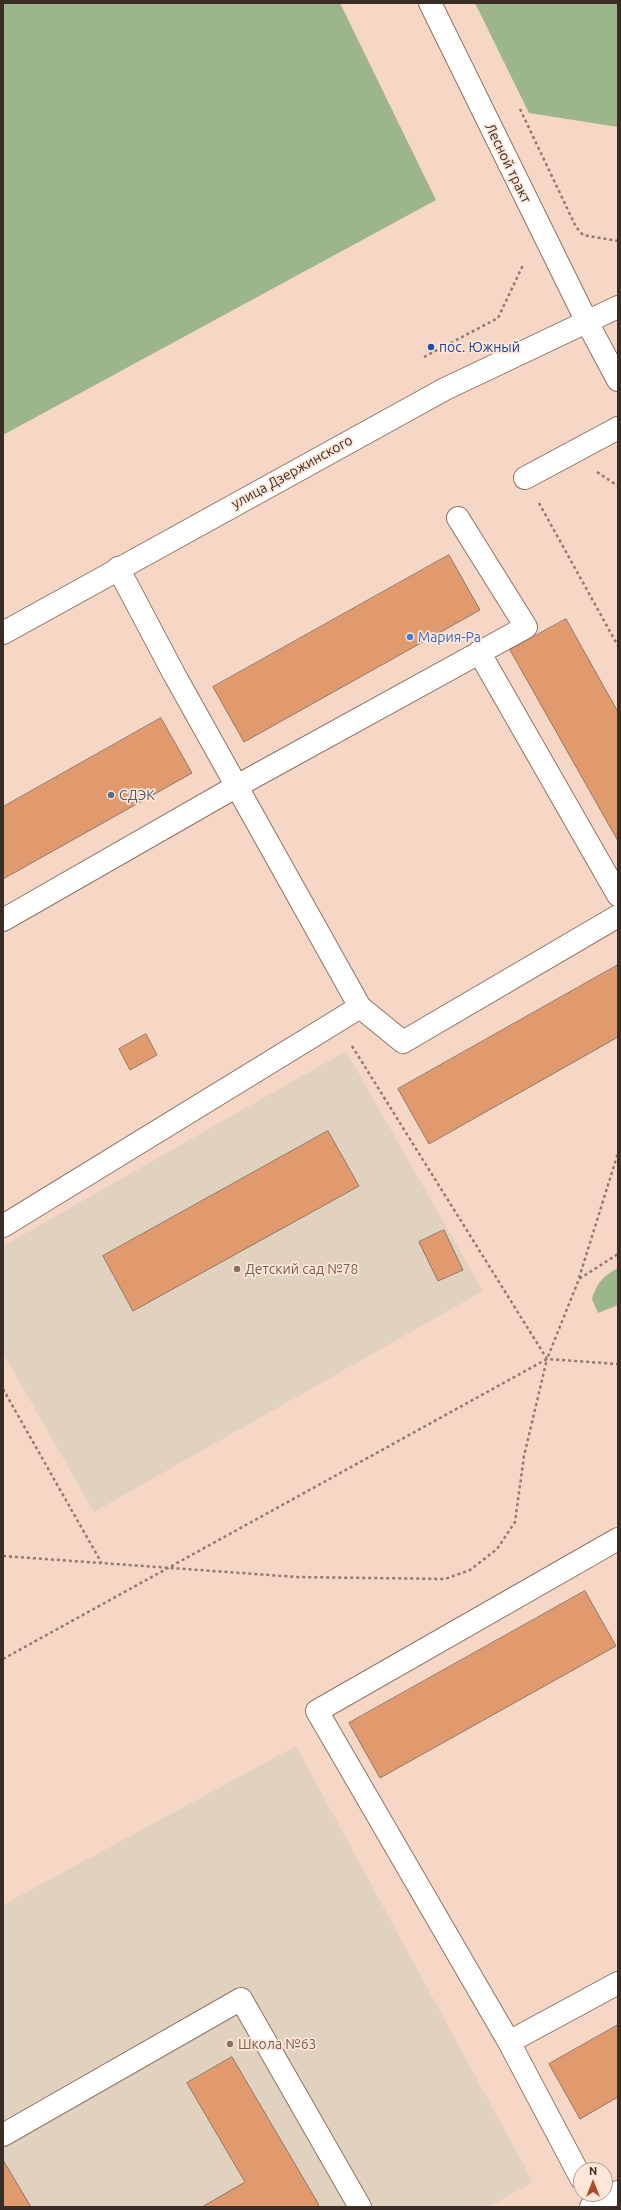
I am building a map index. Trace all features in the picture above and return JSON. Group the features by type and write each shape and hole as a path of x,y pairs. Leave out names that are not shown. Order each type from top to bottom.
{"main road":[{"name":"Лесной тракт","path":"430,3 587,322 618,380"},
{"name":"улица Дзержинского","path":"3,633 118,568 445,389 618,307"},
{"path":"526,478 618,428"},
{"path":"3,920 237,786 526,627 458,518"},
{"path":"118,568 360,1007 403,1042 618,916"},
{"path":"479,652 618,895"},
{"path":"3,1226 360,1007"},
{"path":"573,2163 509,2042 317,1711 618,1539"},
{"path":"509,2042 618,1983"},
{"path":"3,2135 241,1999 360,2207"}],"path":[{"path":"520,109 576,227 583,235 618,241"},
{"path":"424,357 498,318 523,265"},
{"path":"526,478 618,646"},
{"path":"336,1022 547,1359"},
{"path":"3,1556 297,1577 398,1580 445,1579 470,1570 497,1549 515,1522 524,1456 547,1359 579,1279 618,1153"},
{"path":"579,1279 618,1254"},
{"path":"3,1659 547,1359 618,1364"},
{"path":"3,1389 101,1563"}],"shaded area":[{"name":"Детский сад №78","path":"346,1051 483,1291 94,1512 3,1353 3,1246"},
{"name":"Школа №63","path":"296,1746 533,2182 488,2207 3,2207 3,1905"}],"green space":[{"path":"3,3 340,3 436,200 3,435"},
{"path":"475,3 618,3 618,127 529,113"},
{"path":"618,1268 618,1305 598,1313 592,1299 596,1289 604,1277"}],"building":[{"path":"449,555 480,610 244,742 213,687"},
{"path":"566,619 618,712 618,841 510,650"},
{"path":"161,718 192,773 3,879 3,807"},
{"path":"618,965 618,1037 429,1144 398,1089"},
{"path":"146,1034 157,1055 130,1070 119,1049"},
{"path":"328,1131 359,1186 133,1311 103,1256"},
{"path":"444,1230 463,1270 438,1281 419,1242"},
{"path":"585,1591 616,1646 380,1778 349,1723"},
{"path":"618,2025 618,2097 580,2119 549,2064"},
{"path":"232,2057 319,2205 316,2207 202,2207 245,2182 187,2083"},
{"path":"3,2160 31,2207 3,2207"}],"place":[{"name":"пос. Южный","path":"431,347"},
{"name":"Мария-Ра","path":"410,637"},
{"name":"СДЭК","path":"111,795"},
{"name":"Детский сад №78","path":"237,1269"},
{"name":"Школа №63","path":"230,2044"}]}
